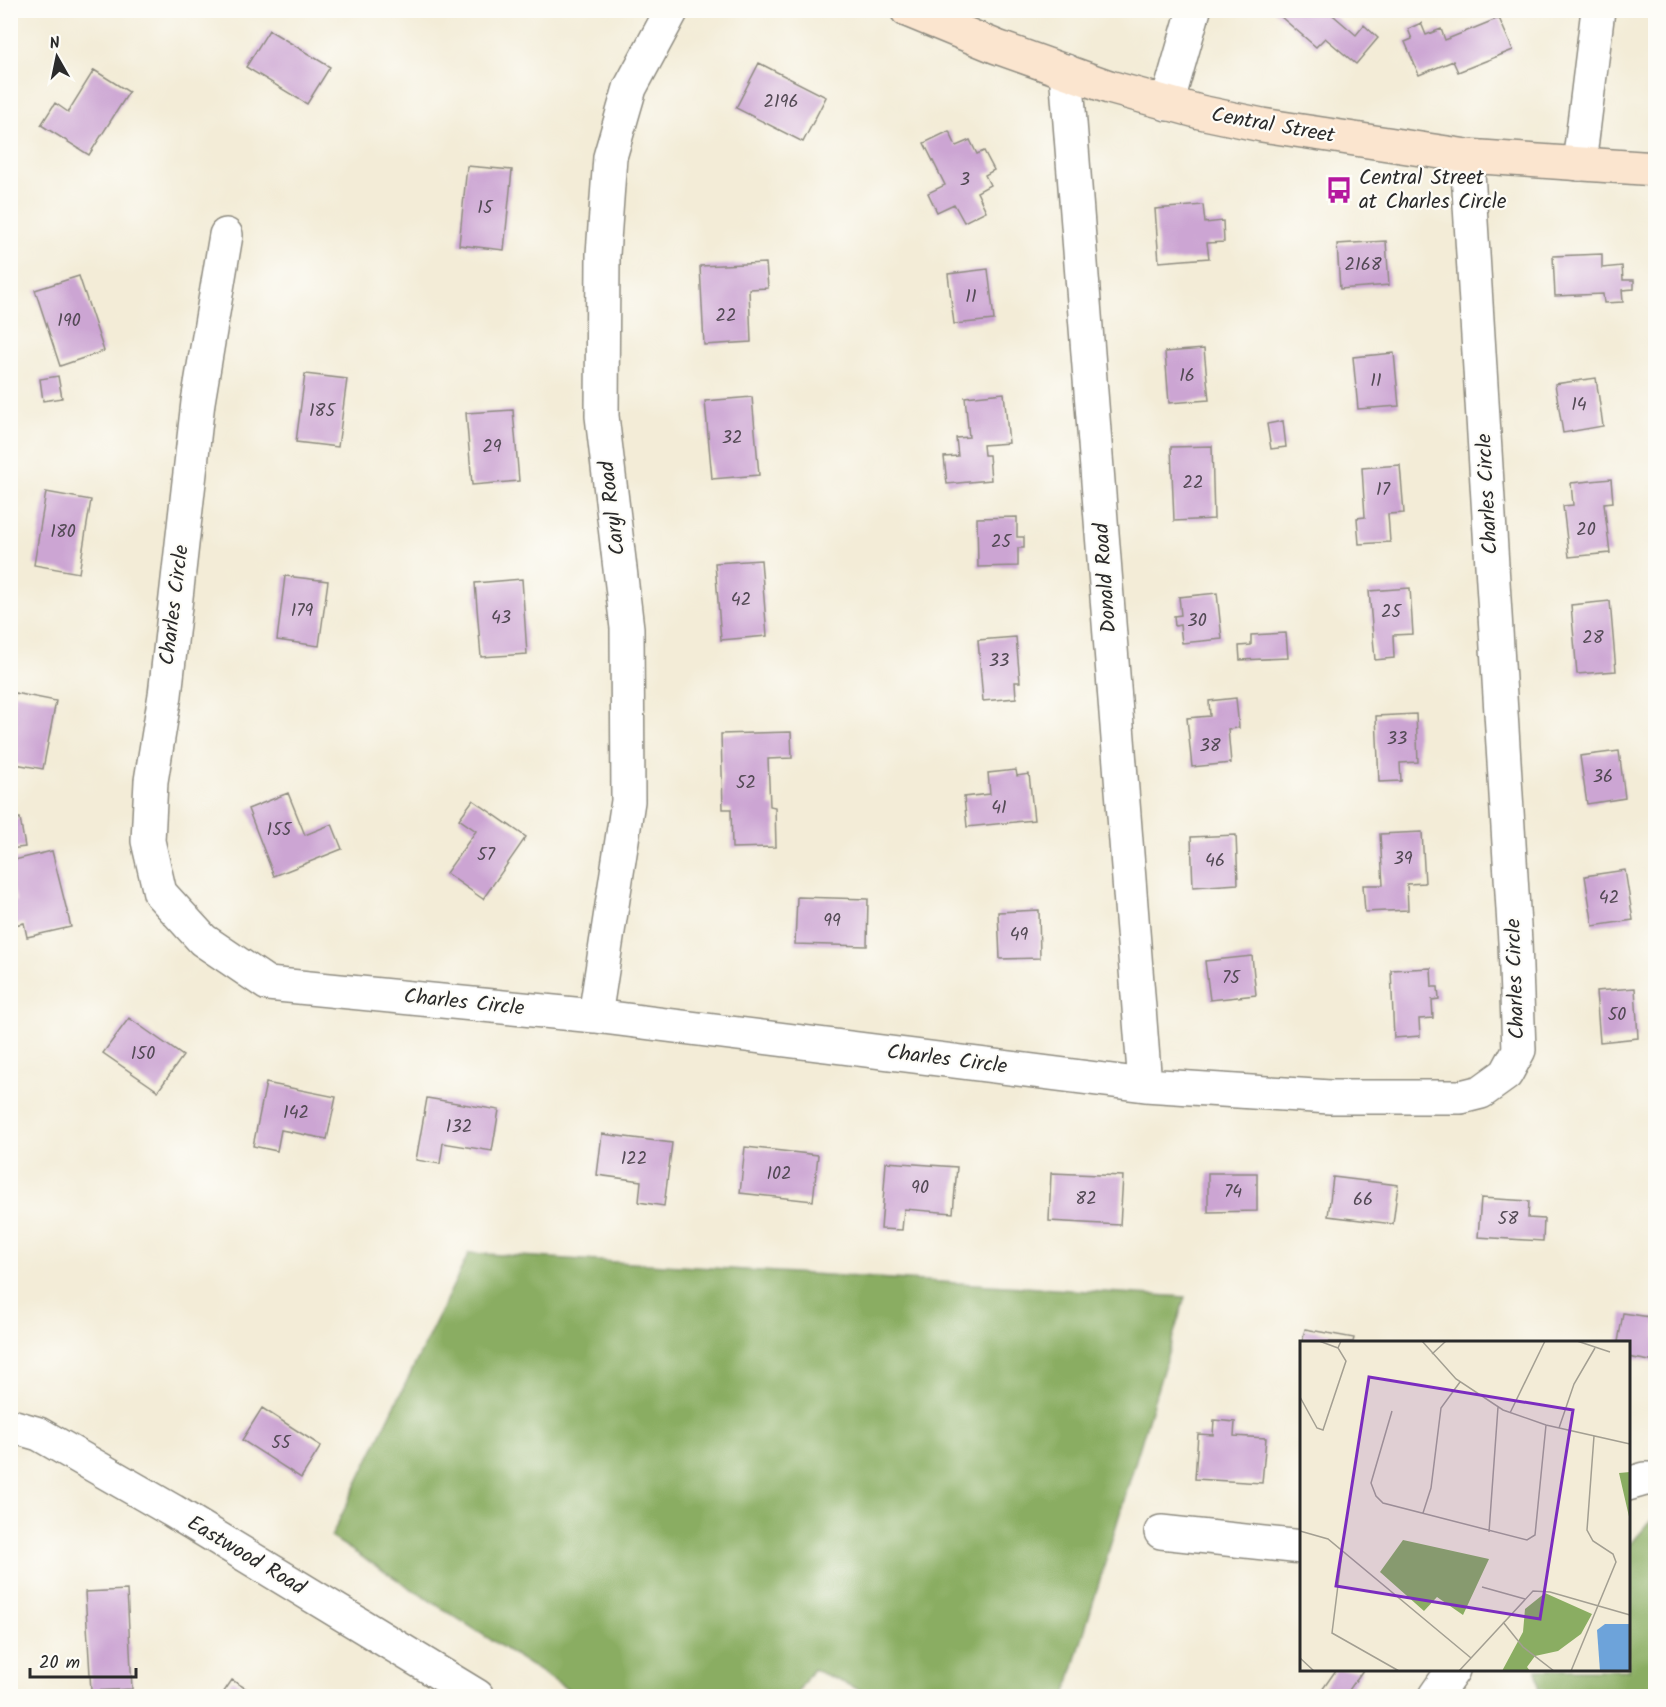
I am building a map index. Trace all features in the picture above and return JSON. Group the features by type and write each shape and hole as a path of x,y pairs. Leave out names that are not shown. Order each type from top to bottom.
{"main road":[{"name":"Central Street","path":"907,10 998,48 1167,104 1262,125 1467,156 1656,169"}],"street":[{"name":"Caryl Road","path":"595,1016 627,801 627,628 602,416 603,254 610,157 630,88 672,10"},
{"path":"1167,104 1194,10"},
{"path":"1579,164 1598,10"},
{"name":"Donald Road","path":"1066,71 1145,1085"},
{"name":"Charles Circle","path":"226,235 198,402 165,695 151,781 148,841 160,893 203,940 268,984 595,1016 1145,1085 1330,1098 1461,1097 1481,1092 1506,1074 1519,1050 1515,942 1467,156"},
{"name":"Eastwood Road","path":"10,1429 15,1427 39,1434 173,1512 477,1696"},
{"path":"1630,1484 1645,1479 1656,1479"},
{"path":"1161,1532 1300,1547"},
{"path":"1435,1696 1452,1671"}],"green space":[{"path":"469,1253 1185,1297 1065,1696 873,1696 813,1669 795,1696 578,1696 331,1537"},
{"path":"1655,1516 1655,1696 1539,1696 1537,1671 1630,1671 1630,1545"}],"building":[{"path":"1273,10 1327,10 1356,35 1364,25 1378,38 1356,64 1325,38 1316,47"},
{"path":"1499,18 1513,50 1458,72 1453,61 1419,75 1405,42 1412,39 1408,29 1421,23 1426,35 1441,29 1445,40"},
{"path":"269,30 330,67 307,104 246,67"},
{"path":"759,63 826,97 803,142 736,108"},
{"path":"94,70 129,92 89,155 41,125 55,103 68,112"},
{"path":"949,131 956,146 970,140 977,154 984,151 994,170 985,175 990,185 977,192 986,211 964,222 954,204 937,212 928,193 945,185 924,143"},
{"path":"467,166 512,170 504,250 459,245"},
{"path":"1203,205 1205,223 1223,221 1224,242 1207,243 1209,258 1159,262 1155,209"},
{"path":"1386,241 1389,285 1340,289 1337,244"},
{"path":"1602,254 1602,268 1622,266 1623,280 1634,280 1634,289 1622,290 1623,302 1604,303 1603,294 1555,296 1553,256"},
{"path":"766,263 768,288 749,289 751,342 704,345 700,266"},
{"path":"988,269 994,320 954,324 948,274"},
{"path":"79,276 104,351 60,366 35,290"},
{"path":"1204,349 1209,400 1169,403 1165,352"},
{"path":"1394,353 1399,406 1358,409 1353,357"},
{"path":"305,374 347,379 338,447 296,442"},
{"path":"58,376 62,398 43,401 40,379"},
{"path":"1596,378 1603,426 1563,433 1555,384"},
{"path":"1004,393 1009,443 983,445 984,455 989,455 991,480 947,484 944,457 958,456 956,438 969,437 965,397"},
{"path":"752,397 759,475 712,479 705,401"},
{"path":"513,410 519,481 472,485 466,413"},
{"path":"1283,421 1286,447 1271,449 1267,424"},
{"path":"1212,446 1214,519 1174,521 1171,447"},
{"path":"1400,465 1404,513 1388,514 1390,542 1359,544 1357,518 1365,517 1362,468"},
{"path":"1611,479 1613,502 1604,503 1610,553 1569,557 1563,506 1573,505 1571,483"},
{"path":"46,492 91,500 79,573 34,565"},
{"path":"1017,517 1017,537 1024,537 1024,548 1018,548 1018,566 978,567 977,518"},
{"path":"761,560 767,636 721,640 715,563"},
{"path":"285,576 328,581 319,646 277,640"},
{"path":"522,579 527,654 481,657 475,583"},
{"path":"1410,588 1413,634 1393,635 1394,658 1375,660 1369,591"},
{"path":"1217,593 1222,639 1182,643 1180,625 1175,626 1174,616 1181,615 1179,597"},
{"path":"1610,601 1616,671 1577,674 1571,605"},
{"path":"1286,633 1288,658 1240,660 1239,646 1251,645 1251,635"},
{"path":"1016,637 1020,682 1015,682 1016,698 983,701 978,640"},
{"path":"15,693 56,701 43,769 10,763 10,719"},
{"path":"1236,698 1239,728 1228,729 1231,763 1192,767 1187,718 1210,716 1209,701"},
{"path":"1416,714 1418,762 1400,763 1401,781 1379,782 1376,716"},
{"path":"791,732 792,758 768,759 770,806 775,807 776,847 732,848 731,809 723,809 721,734"},
{"path":"1619,751 1625,798 1587,804 1580,756"},
{"path":"1016,770 1017,776 1029,774 1034,820 967,827 964,797 990,794 988,773"},
{"path":"288,793 305,835 332,824 342,849 274,876 248,809"},
{"path":"473,800 526,837 483,899 446,873 476,831 459,819"},
{"path":"20,818 25,847 10,849 10,820"},
{"path":"1422,832 1425,883 1407,884 1408,910 1365,912 1363,885 1383,885 1380,834"},
{"path":"1236,835 1238,884 1193,887 1191,837"},
{"path":"52,851 71,927 27,937 24,923 10,926 10,902 16,901 10,877 10,861"},
{"path":"1625,870 1633,920 1593,926 1585,876"},
{"path":"797,897 868,899 867,946 795,944"},
{"path":"1039,910 1040,958 1000,959 998,912"},
{"path":"1252,956 1256,995 1210,1000 1205,961"},
{"path":"1431,968 1432,987 1438,987 1439,999 1432,1000 1433,1018 1419,1019 1420,1036 1394,1038 1391,970"},
{"path":"1635,988 1638,1038 1600,1042 1596,991"},
{"path":"129,1018 183,1056 158,1091 103,1053"},
{"path":"266,1083 336,1097 327,1139 281,1130 277,1151 253,1146"},
{"path":"427,1098 499,1110 492,1151 443,1143 440,1164 416,1160"},
{"path":"602,1134 672,1143 664,1206 639,1202 641,1181 597,1175"},
{"path":"745,1147 818,1155 813,1201 740,1193"},
{"path":"886,1162 957,1167 953,1213 904,1209 902,1230 881,1229"},
{"path":"1051,1173 1123,1176 1120,1225 1049,1221"},
{"path":"1208,1173 1257,1173 1257,1211 1208,1212"},
{"path":"1333,1177 1398,1185 1393,1224 1328,1216"},
{"path":"1481,1198 1529,1201 1528,1218 1544,1219 1543,1241 1478,1237"},
{"path":"1623,1313 1656,1318 1656,1362 1630,1357 1630,1341 1618,1341"},
{"path":"1305,1329 1354,1338 1353,1341 1302,1341"},
{"path":"262,1408 321,1446 301,1478 242,1440"},
{"path":"1214,1420 1235,1422 1234,1436 1266,1438 1262,1483 1195,1479 1198,1434 1213,1435"},
{"path":"127,1590 132,1689 91,1691 85,1592"},
{"path":"1335,1671 1362,1671 1345,1696 1332,1696 1322,1690"},
{"path":"232,1680 258,1696 221,1696"},
{"path":"1540,1689 1551,1696 1535,1696"}],"place":[{"name":"Central Street at Charles Circle","path":"1339,190"}]}
